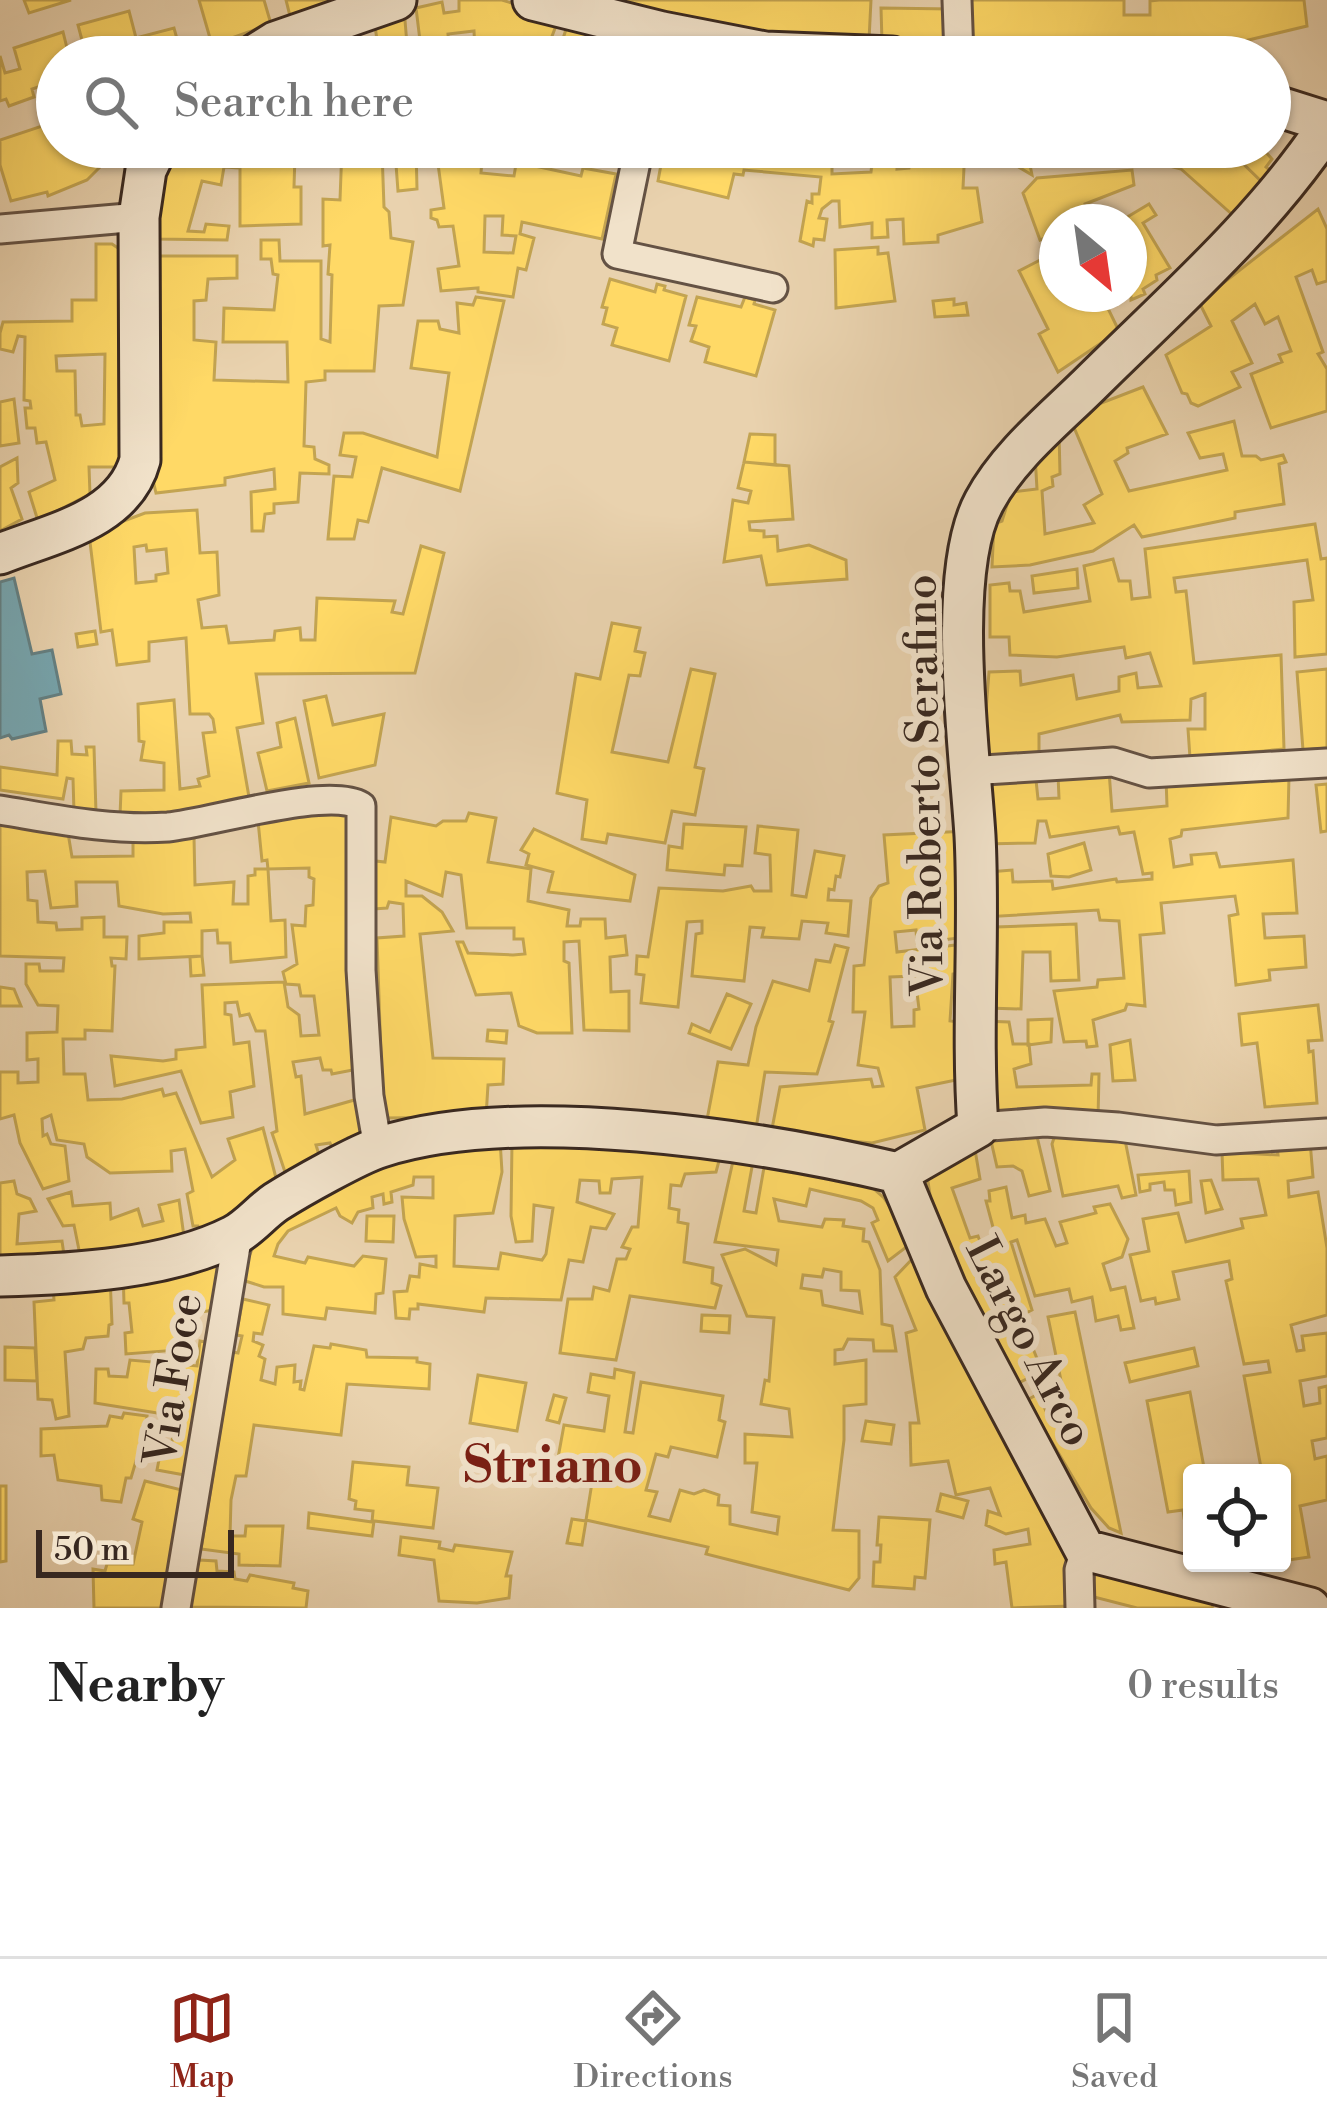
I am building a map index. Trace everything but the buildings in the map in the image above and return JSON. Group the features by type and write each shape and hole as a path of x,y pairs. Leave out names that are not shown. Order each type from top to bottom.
{"main road":[{"path":"292,36 396,0"},
{"path":"533,0 585,5 643,36"},
{"path":"1291,120 1322,143"},
{"name":"Via Roberto Serafino","path":"978,1126 972,1047 975,836 968,771 963,569 983,503 1024,449 1253,224 1322,143"},
{"path":"0,554 95,517 122,498 136,473 140,460 140,217 147,168"},
{"path":"0,1276 76,1274 181,1254 238,1234 278,1201 378,1148 449,1131 603,1130 768,1148 898,1173 978,1126"},
{"name":"Largo Arco","path":"898,1173 946,1288 1085,1550"},
{"path":"1085,1550 1310,1608"}],"street":[{"path":"957,0 958,36"},
{"path":"635,168 617,254 773,288"},
{"path":"0,230 140,217"},
{"path":"968,771 1113,762 1149,773 1327,764"},
{"path":"0,809 111,827 150,827 300,803 351,800 361,806 361,970 369,1096 378,1148"},
{"path":"978,1126 1118,1126 1216,1140 1327,1133"},
{"name":"Via Foce","path":"176,1608 238,1234"},
{"path":"1080,1608 1079,1570 1085,1550"}],"district":[{"name":"Striano","path":"553,1464"}]}
